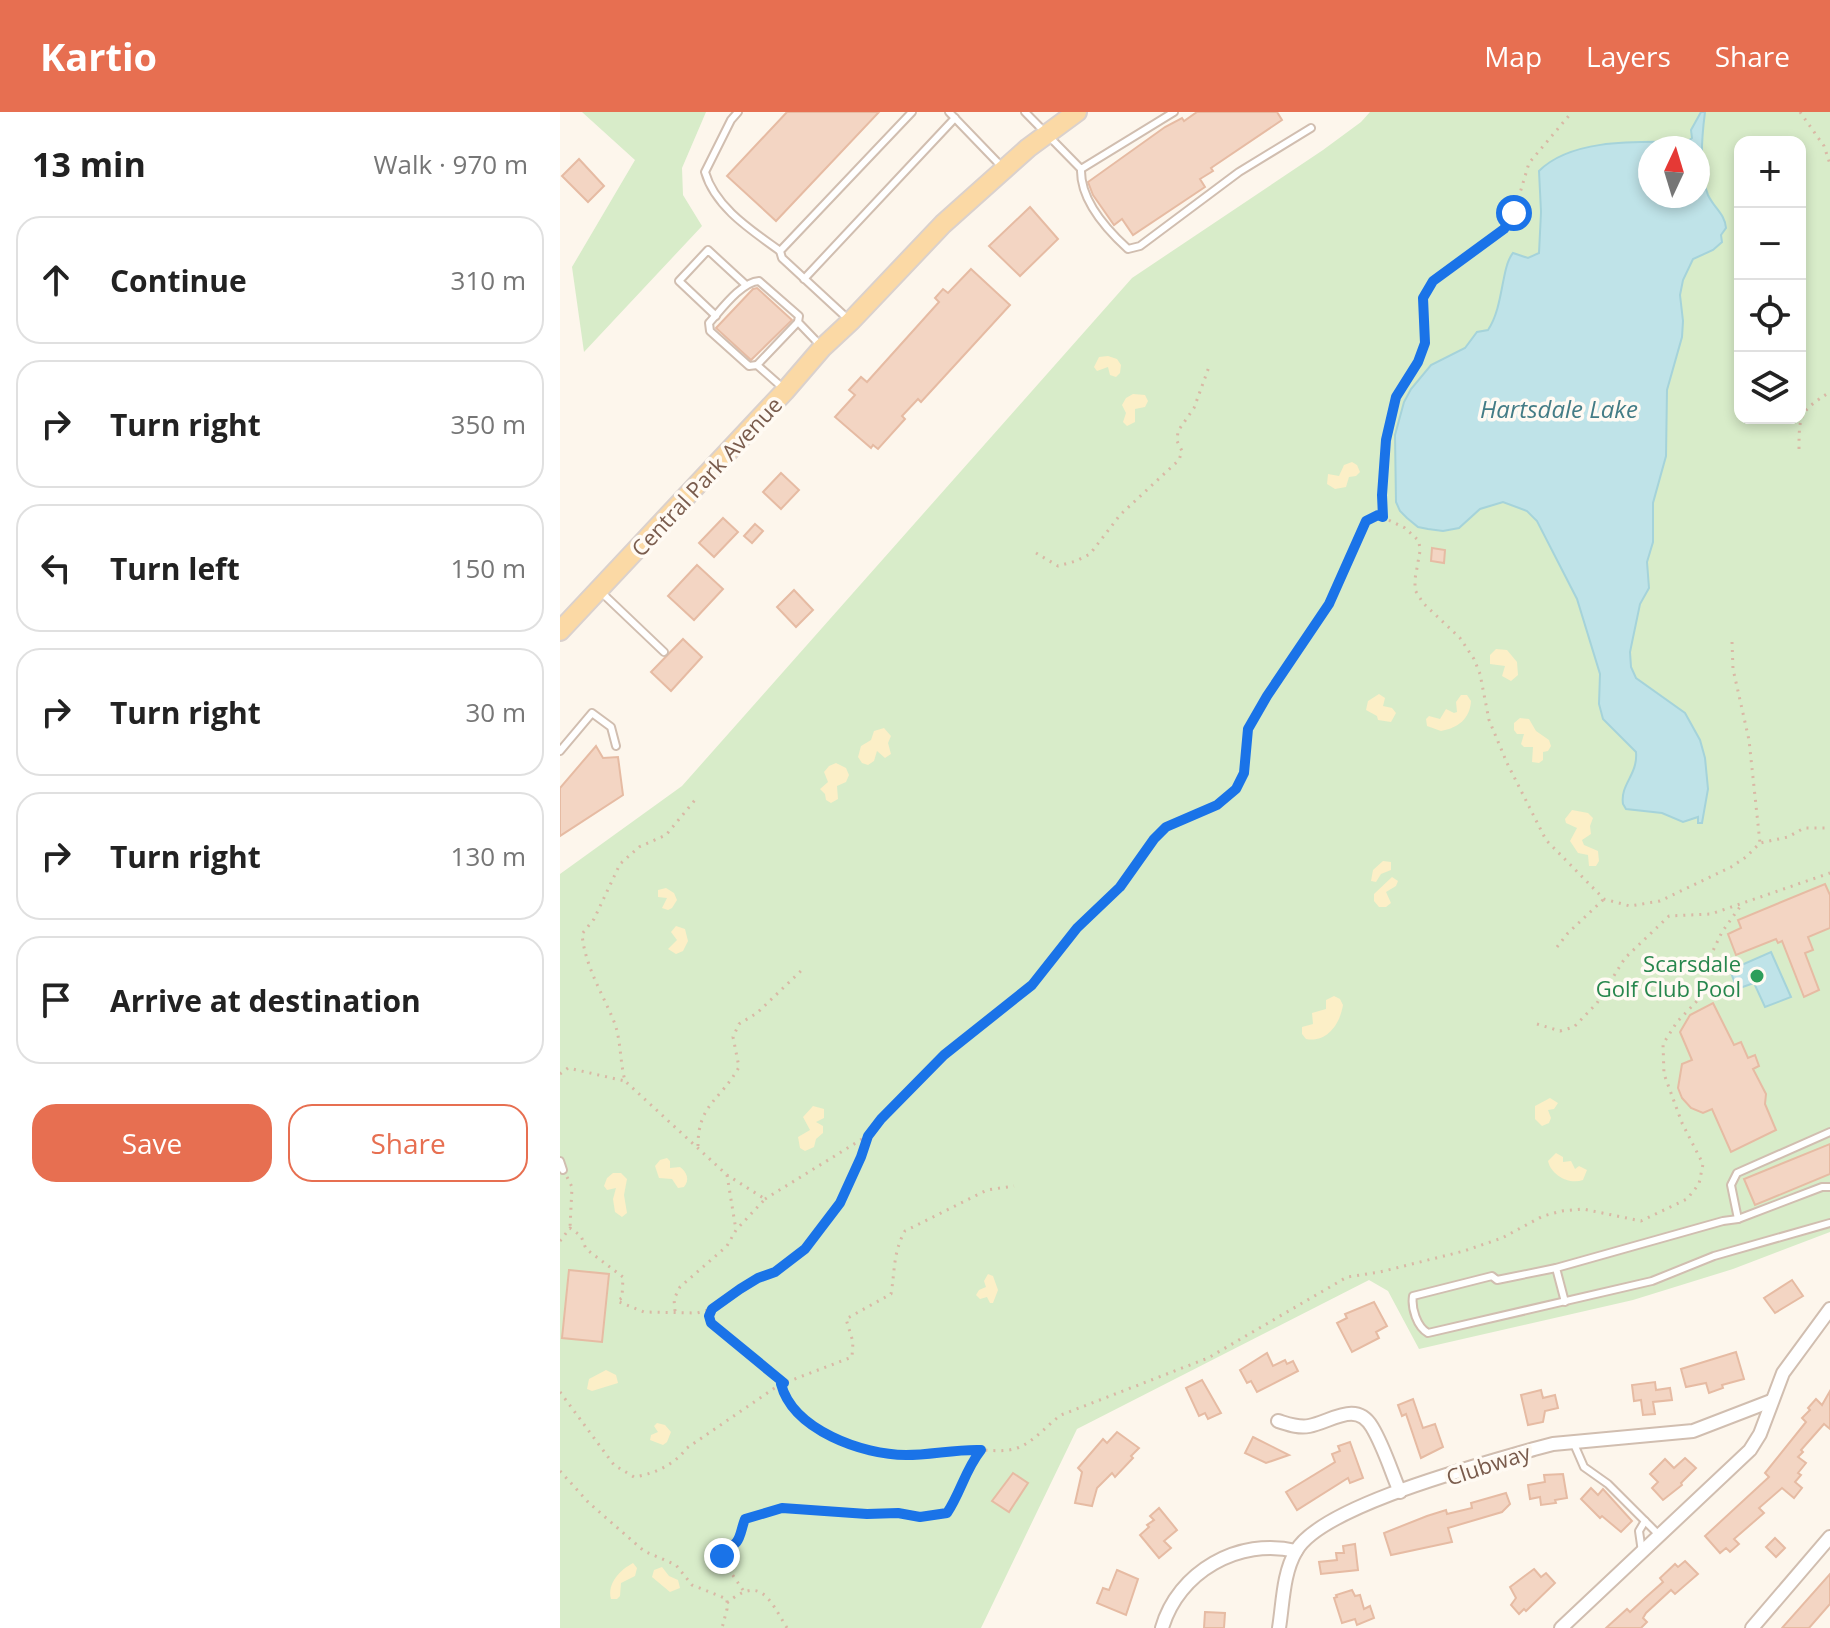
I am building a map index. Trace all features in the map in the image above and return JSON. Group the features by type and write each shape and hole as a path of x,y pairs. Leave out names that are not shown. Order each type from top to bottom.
{"main road":[{"name":"Central Park Avenue","path":"560,631 822,348 943,224 1004,168 1077,112"}],"street":[{"path":"1561,1628 1750,1450 1794,1355 1830,1309"},
{"name":"Clubway","path":"1296,1551 1308,1535 1319,1528 1400,1492 1534,1449 1693,1431 1771,1401"},
{"path":"1278,1421 1294,1426 1310,1426 1346,1413 1359,1415 1373,1430 1400,1492"},
{"path":"1752,1628 1830,1537"},
{"path":"1162,1628 1171,1605 1200,1570 1223,1559 1264,1548 1296,1551 1287,1575 1279,1628"}],"lane":[{"path":"738,112 705,172 710,188 743,224 780,251 782,258 851,321"},
{"path":"780,251 912,112"},
{"path":"949,112 1004,168"},
{"path":"1025,112 1081,169 1080,185 1109,231 1128,249 1140,246 1239,172 1311,128"},
{"path":"1081,169 1174,112"},
{"path":"804,279 955,118"},
{"path":"716,316 679,281 708,250 746,285"},
{"path":"759,281 799,316 798,322 757,365 749,366 710,331 709,323 746,285 759,281"},
{"path":"798,322 822,348"},
{"path":"757,365 785,391"},
{"path":"599,590 664,652"},
{"path":"560,751 592,713 611,727 616,746"},
{"path":"1738,1219 1731,1185 1737,1173 1830,1132"},
{"path":"560,1161 563,1170"},
{"path":"1830,1187 1822,1187 1738,1219 1556,1268 1497,1280 1492,1276 1413,1296 1412,1305 1422,1329 1428,1333 1652,1281 1714,1256 1830,1223"},
{"path":"1556,1268 1565,1302"},
{"path":"1573,1443 1584,1467 1608,1484 1660,1536"},
{"path":"1642,1552 1639,1531 1645,1521"}],"path":[{"path":"1383,517 1382,481 1388,429 1396,397 1418,362 1425,343 1423,298 1433,281 1504,229 1514,213 1529,163 1572,112"},
{"path":"1800,112 1824,146 1830,164"},
{"path":"1036,553 1058,566 1090,554 1120,515 1179,460 1182,451 1177,441 1178,431 1194,408 1210,364"},
{"path":"1799,449 1799,420 1811,404 1830,392"},
{"path":"675,1312 674,1299 680,1287 727,1246 736,1230 765,1199 868,1136 944,1055 1032,985 1077,928 1120,887 1166,827 1217,805 1236,789 1244,773 1248,729 1329,604 1366,521 1378,515 1405,528 1419,541 1415,590 1423,603 1460,638 1474,659 1495,734 1546,840 1604,899 1630,906 1660,901 1731,867 1760,843 1788,837 1804,828 1830,828"},
{"path":"1732,642 1733,669 1749,740 1760,843"},
{"path":"625,1081 618,1034 583,950 582,934 594,919 620,864 639,847 666,835 695,800"},
{"path":"1537,1024 1560,1031 1574,1027 1597,1003 1625,958 1669,916 1711,914 1830,873"},
{"path":"1557,947 1604,899"},
{"path":"712,1309 709,1316 711,1323 783,1384 784,1393 814,1426 857,1447 905,1455 1015,1449 1033,1440 1043,1427 1061,1415 1208,1358 1347,1277 1464,1251 1502,1238 1543,1216 1562,1211 1583,1209 1641,1221 1687,1199 1699,1184 1703,1164 1682,1123 1664,1074 1663,1044 1677,1022 1697,1001 1709,959 1722,932 1742,904"},
{"path":"698,1146 701,1115 729,1084 739,1067 733,1037 739,1024 757,1013 804,968"},
{"path":"560,1074 568,1068 625,1081 727,1175 765,1199"},
{"path":"570,1228 581,1236 586,1249 623,1277 622,1298 617,1301 644,1312 697,1313 712,1309 758,1278 775,1272 805,1249 840,1203 868,1136"},
{"path":"560,1241 570,1228 572,1187 563,1170"},
{"path":"727,1175 736,1230"},
{"path":"560,1392 614,1465 634,1477 650,1474 680,1458 699,1440 783,1384 852,1357 853,1342 846,1319 891,1294 893,1262 905,1231 987,1190 1014,1186"},
{"path":"743,1590 725,1564 721,1548 733,1546 739,1541 745,1519 782,1508 934,1517 947,1513 955,1501 964,1473 981,1450"},
{"path":"560,1471 589,1503 644,1551 676,1565 692,1585 727,1599 722,1628"},
{"path":"727,1604 743,1590 762,1592 787,1628"}],"green space":[{"path":"582,112 706,112 682,168 683,195 702,226 584,352 572,267 635,160"},
{"path":"1370,112 1830,112 1830,1232 1733,1269 1633,1300 1419,1349 1388,1291 1369,1280 1077,1429 981,1628 560,1628 560,874 682,786 1132,278 1323,150"}],"sand":[{"path":"1099,357 1117,359 1121,365 1116,377 1110,375 1108,367 1097,371 1094,367"},
{"path":"1133,394 1145,395 1148,401 1145,407 1135,409 1135,422 1127,426 1123,422 1126,413 1122,405"},
{"path":"1352,462 1360,472 1349,477 1346,487 1335,489 1327,484 1328,474 1339,476 1344,465"},
{"path":"1496,649 1507,650 1517,662 1518,675 1511,681 1502,676 1505,666 1490,664 1490,655"},
{"path":"1379,694 1385,698 1383,706 1392,708 1396,713 1391,722 1378,720 1377,716 1366,710 1368,701"},
{"path":"1461,695 1467,695 1471,701 1462,722 1441,731 1427,726 1429,716 1440,719 1446,709 1457,712 1456,702"},
{"path":"1520,718 1529,719 1536,731 1549,740 1551,746 1543,752 1543,760 1539,763 1532,762 1533,747 1521,744 1524,734 1517,734 1514,730 1514,723"},
{"path":"884,728 891,736 888,743 891,754 885,758 877,751 874,761 868,765 862,763 858,757 861,746 871,740 874,731"},
{"path":"836,763 846,768 849,775 846,782 837,786 838,799 831,803 820,789 828,782 824,772"},
{"path":"1572,810 1588,813 1593,818 1591,834 1582,840 1584,845 1598,851 1596,866 1589,866 1588,855 1578,853 1570,841 1577,828 1566,823 1565,819"},
{"path":"1383,861 1391,862 1391,870 1381,874 1376,882 1371,881 1373,870"},
{"path":"1392,877 1398,881 1386,892 1391,903 1379,907 1374,901 1374,894"},
{"path":"666,888 674,893 677,900 668,910 662,908 667,898 658,897 658,890"},
{"path":"676,926 685,929 688,941 683,951 676,954 668,949 677,940 671,932"},
{"path":"1334,996 1343,1005 1336,1025 1320,1038 1306,1039 1302,1027 1313,1024 1312,1013 1326,1009 1326,1000"},
{"path":"1550,1098 1558,1103 1554,1109 1548,1110 1551,1118 1549,1123 1542,1126 1535,1119 1535,1106"},
{"path":"813,1106 824,1109 824,1118 816,1122 823,1126 823,1133 816,1139 814,1147 805,1151 800,1148 798,1137 810,1130 803,1117"},
{"path":"1556,1153 1563,1157 1563,1162 1571,1161 1575,1169 1579,1166 1587,1170 1583,1180 1567,1180 1553,1171 1548,1161"},
{"path":"667,1158 670,1168 680,1167 686,1174 684,1187 678,1188 672,1179 659,1178 655,1166"},
{"path":"613,1173 621,1173 627,1179 624,1195 627,1213 622,1217 615,1212 613,1199 616,1188 607,1190 604,1186"},
{"path":"988,1274 993,1276 998,1290 993,1303 987,1297 980,1299 976,1295 986,1287 984,1281"},
{"path":"606,1370 616,1375 618,1383 592,1391 587,1389 589,1379"},
{"path":"657,1423 665,1425 671,1432 663,1445 650,1440 651,1435 658,1432 654,1426"},
{"path":"633,1563 637,1568 635,1576 621,1583 620,1596 611,1599 611,1588 616,1578"},
{"path":"662,1567 669,1576 678,1580 680,1588 670,1592 652,1577 654,1570"}],"water":[{"name":"Hartsdale Lake","path":"1701,112 1705,112 1703,136 1692,136 1691,130"},
{"name":"Hartsdale Lake","path":"1638,142 1638,208 1710,208 1710,198 1724,219 1726,228 1721,235 1722,242 1693,259 1683,280 1680,295 1682,337 1667,390 1666,456 1653,503 1653,542 1647,562 1649,588 1640,604 1630,652 1636,678 1685,713 1700,740 1708,789 1702,823 1698,823 1698,817 1683,822 1662,813 1626,809 1623,804 1636,752 1603,719 1599,704 1600,674 1577,599 1537,521 1527,511 1503,502 1480,509 1459,528 1443,531 1428,529 1418,527 1407,518 1396,502 1395,435 1411,389 1431,365 1465,348 1477,332 1488,330 1513,253 1528,258 1539,253 1539,171 1570,152"},
{"name":"Scarsdale Golf Club Pool","path":"1771,952 1791,997 1765,1007 1754,983 1737,989 1730,970"}],"building":[{"path":"787,112 879,112 776,221 727,176"},
{"path":"1197,112 1277,112 1282,120 1211,168 1213,171 1200,179 1205,187 1133,235 1122,219 1114,225 1093,195 1088,182 1165,127 1182,118 1184,121"},
{"path":"579,159 604,186 588,202 562,176"},
{"path":"1030,207 1058,239 1020,276 989,246"},
{"path":"971,269 1010,305 921,402 918,399 902,416 905,419 878,449 873,445 871,448 835,417 855,395 849,390 861,377 867,382 939,302 935,298 943,289 948,293"},
{"path":"757,288 792,320 751,360 716,328"},
{"path":"781,473 799,490 781,509 763,492"},
{"path":"723,518 738,532 714,557 699,543"},
{"path":"755,524 763,531 752,543 744,536"},
{"path":"1432,548 1445,550 1444,563 1431,561"},
{"path":"697,565 723,589 694,620 668,596"},
{"path":"794,590 813,610 796,627 777,607"},
{"path":"683,639 702,657 671,691 651,672"},
{"path":"596,746 603,758 618,757 623,795 560,836 560,788"},
{"path":"1825,884 1830,895 1830,928 1808,937 1813,950 1805,953 1819,990 1804,997 1782,941 1778,943 1776,939 1736,955 1728,934 1741,928 1738,920"},
{"path":"1713,1003 1734,1045 1741,1042 1748,1058 1755,1055 1759,1066 1753,1069 1766,1094 1765,1104 1776,1130 1731,1152 1712,1109 1703,1113 1691,1108 1678,1088 1682,1064 1692,1060 1680,1032 1690,1015"},
{"path":"1830,1144 1830,1174 1755,1205 1744,1179"},
{"path":"569,1270 609,1274 602,1342 562,1338"},
{"path":"1792,1280 1803,1296 1775,1313 1764,1298"},
{"path":"1374,1302 1387,1326 1376,1332 1379,1338 1352,1352 1337,1323 1347,1318 1345,1314"},
{"path":"1736,1352 1744,1379 1722,1385 1723,1388 1709,1393 1706,1383 1686,1387 1681,1369"},
{"path":"1267,1353 1273,1366 1285,1360 1287,1364 1293,1361 1298,1371 1257,1392 1251,1381 1247,1383 1240,1370"},
{"path":"1202,1380 1221,1413 1208,1419 1205,1413 1199,1416 1186,1388"},
{"path":"1655,1382 1656,1390 1670,1388 1672,1400 1653,1402 1655,1414 1643,1415 1641,1400 1634,1401 1632,1385"},
{"path":"1541,1390 1543,1398 1555,1395 1558,1408 1545,1411 1543,1422 1528,1425 1521,1395"},
{"path":"1830,1391 1830,1429 1824,1424 1798,1457 1806,1463 1795,1482 1802,1488 1794,1498 1782,1488 1759,1508 1764,1513 1734,1539 1739,1544 1730,1552 1726,1548 1720,1553 1705,1536 1769,1477 1765,1473 1806,1422 1802,1418 1810,1410 1808,1408 1816,1399 1822,1405"},
{"path":"1413,1399 1423,1428 1435,1424 1443,1447 1421,1458 1406,1414 1402,1416 1398,1405"},
{"path":"1117,1432 1139,1448 1115,1477 1112,1473 1097,1488 1092,1506 1075,1503 1082,1472 1078,1468 1103,1439 1107,1443"},
{"path":"1253,1437 1289,1455 1266,1463 1245,1453"},
{"path":"1350,1442 1363,1478 1350,1483 1348,1478 1297,1510 1286,1492 1335,1462 1332,1454 1340,1451 1338,1446"},
{"path":"1685,1458 1696,1468 1682,1485 1663,1500 1652,1488 1658,1482 1650,1474 1665,1459 1674,1468"},
{"path":"1013,1473 1028,1483 1009,1512 992,1501"},
{"path":"1563,1474 1567,1498 1541,1505 1540,1497 1530,1499 1528,1485 1545,1482 1544,1475"},
{"path":"1591,1488 1598,1495 1603,1489 1632,1521 1621,1532 1602,1516 1600,1518 1581,1499"},
{"path":"1506,1493 1510,1504 1502,1512 1448,1528 1452,1542 1391,1555 1384,1533 1446,1510 1447,1514 1472,1508 1471,1503"},
{"path":"1159,1508 1177,1530 1164,1541 1171,1548 1159,1558 1140,1535 1154,1520 1150,1516"},
{"path":"1775,1538 1785,1548 1776,1557 1766,1547"},
{"path":"1355,1544 1358,1570 1321,1574 1319,1562 1337,1560 1336,1553 1344,1553 1343,1546"},
{"path":"1685,1561 1698,1574 1675,1594 1671,1590 1646,1613 1643,1618 1647,1622 1641,1628 1606,1628 1627,1609 1630,1612 1663,1582 1660,1578 1675,1564 1678,1567"},
{"path":"1534,1569 1541,1577 1546,1573 1555,1583 1519,1614 1511,1605 1516,1598 1510,1587"},
{"path":"1117,1570 1138,1579 1126,1615 1097,1603 1103,1588 1109,1590"},
{"path":"1830,1574 1830,1604 1809,1628 1782,1628"},
{"path":"1352,1590 1355,1596 1360,1595 1364,1609 1370,1606 1374,1618 1357,1625 1355,1619 1342,1623 1334,1598"},
{"path":"1205,1612 1225,1613 1224,1628 1204,1628"}],"place":[{"name":"Scarsdale Golf Club Pool","path":"1757,976"}],"route":[{"path":"722,1556 721,1548 733,1546 739,1541 745,1519 772,1509 934,1517 947,1513 955,1501 964,1473 981,1450 905,1455 875,1452 833,1437 801,1414 784,1393 781,1384 784,1383 711,1323 709,1316 712,1309 758,1278 775,1272 805,1249 840,1203 868,1136 881,1119 944,1055 1032,985 1077,928 1120,887 1166,827 1217,805 1236,789 1244,773 1248,729 1329,604 1366,521 1378,515 1383,517 1386,440 1396,397 1418,362 1425,343 1423,298 1433,281 1504,229 1514,213"}]}
